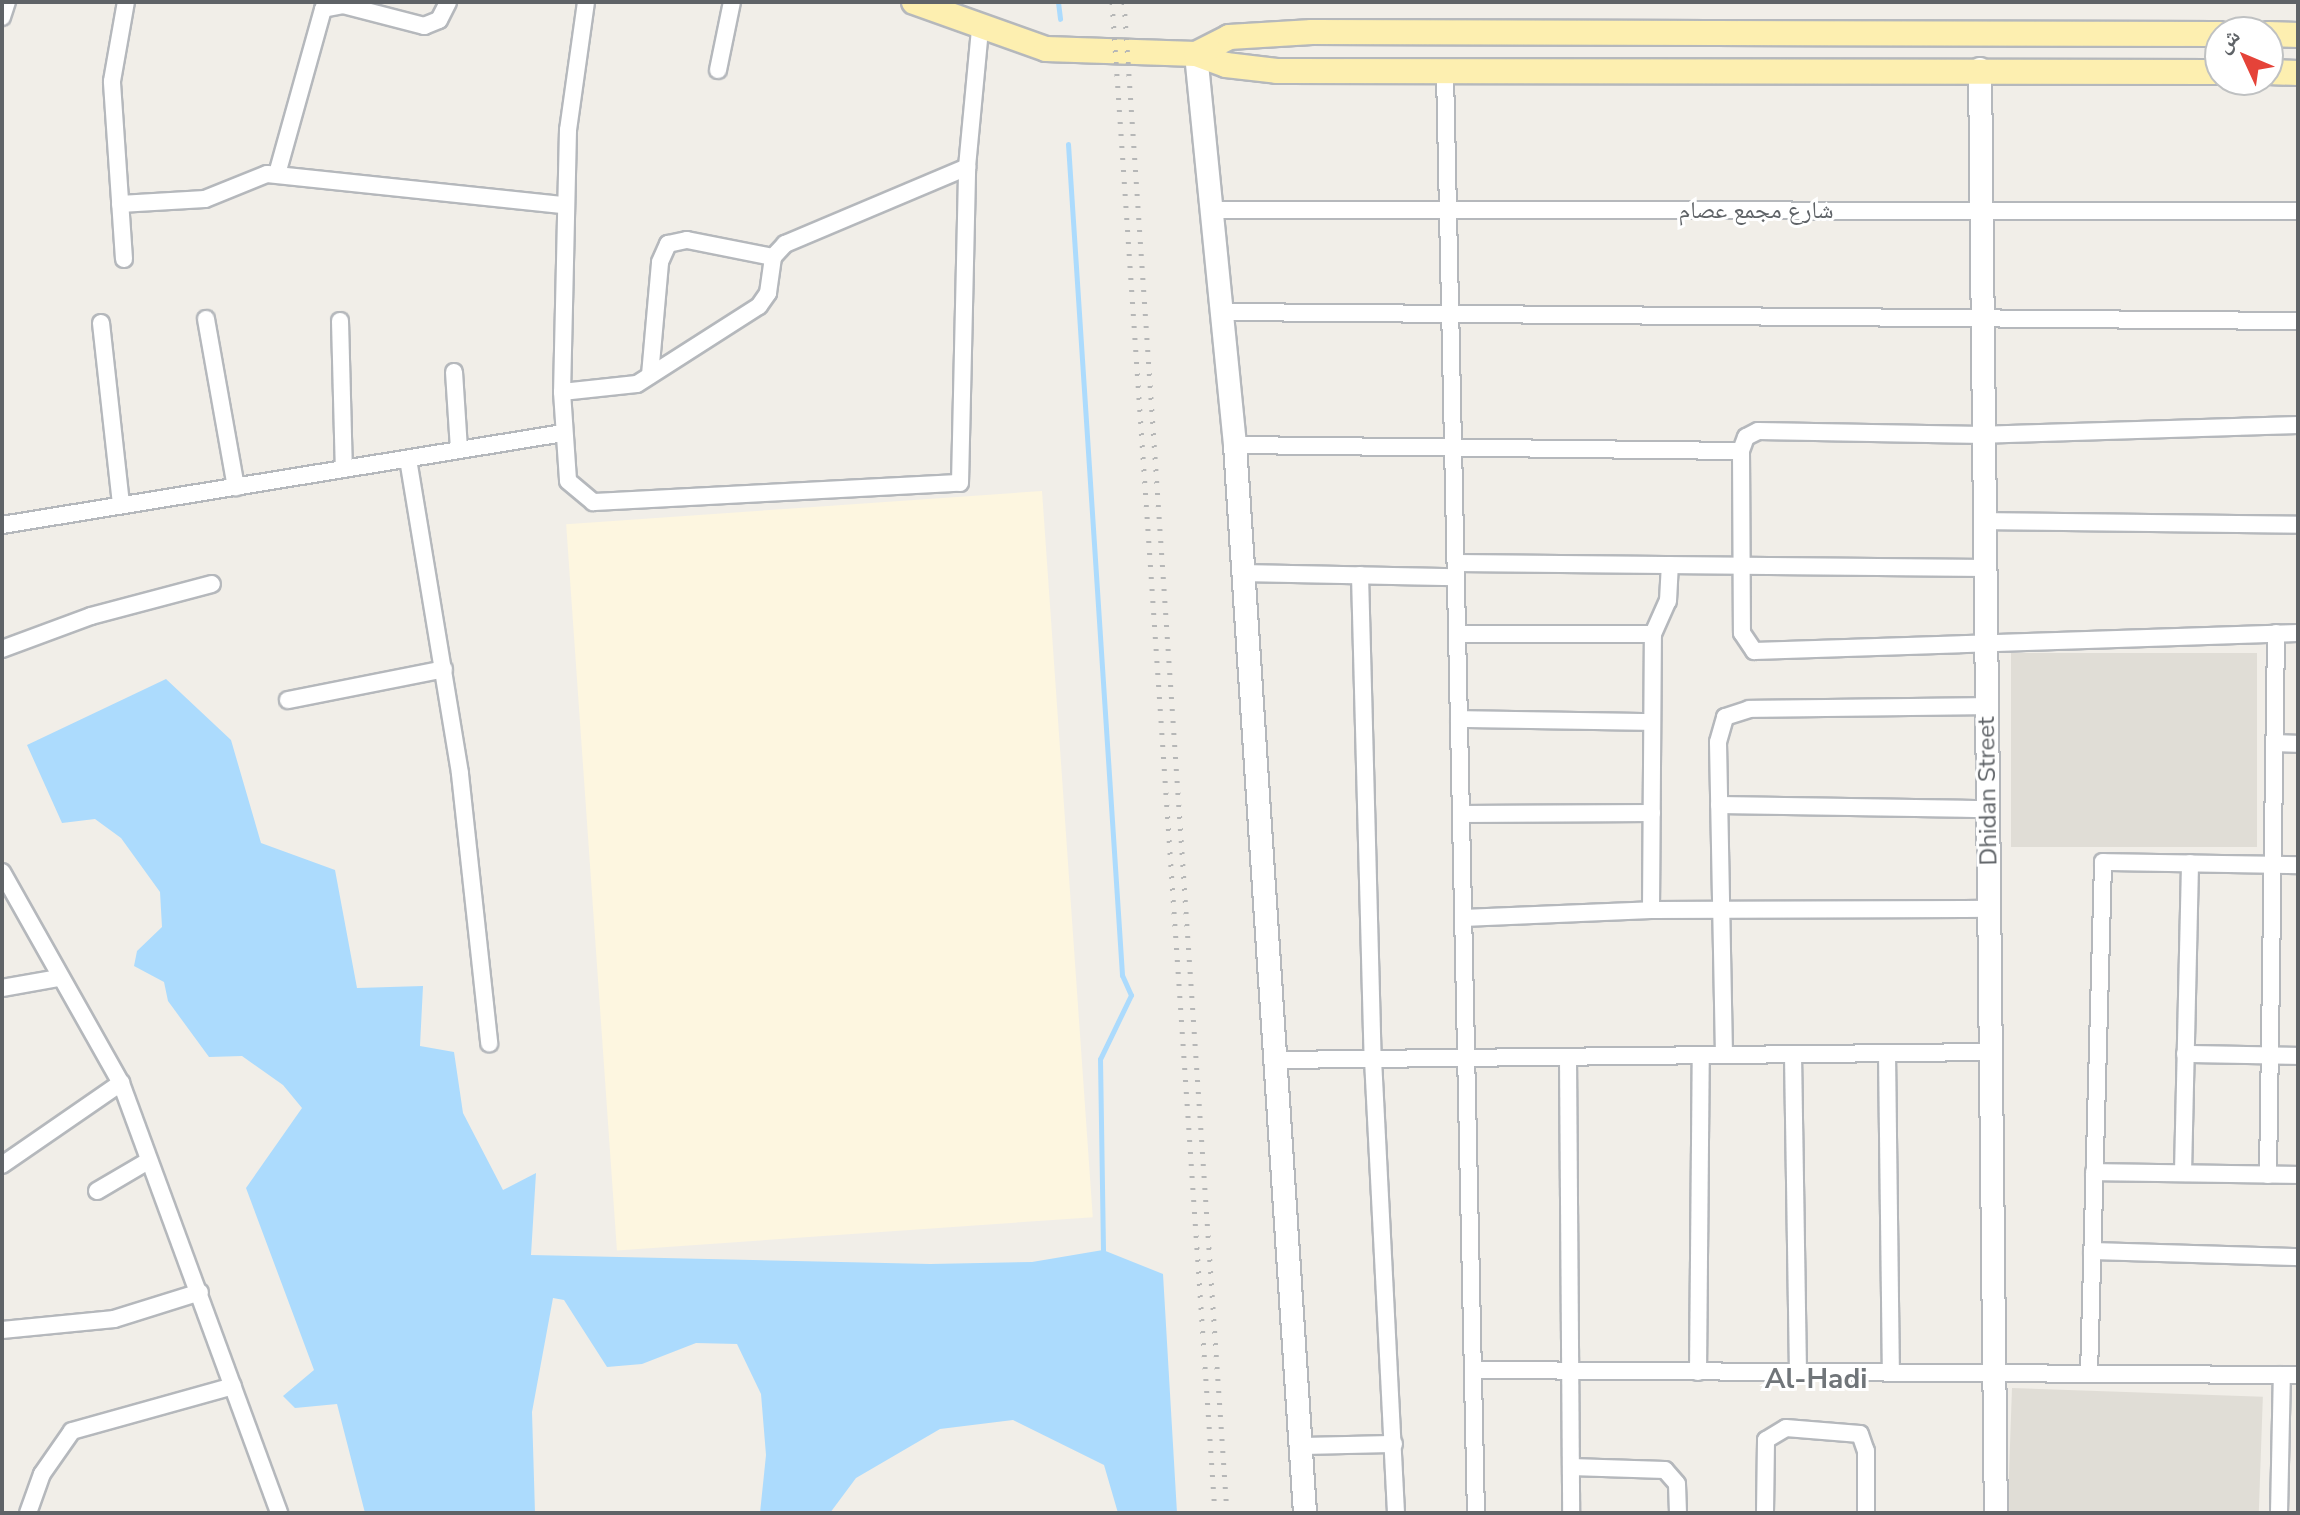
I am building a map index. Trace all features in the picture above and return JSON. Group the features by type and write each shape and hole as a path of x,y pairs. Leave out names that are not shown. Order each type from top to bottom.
{"main road":[{"path":"914,2 980,29 1077,54 1196,54 1226,65 1277,71 1980,69 2204,72"},
{"path":"1196,54 1229,37 1297,32 2204,34"}],"street":[{"path":"2,17 7,2"},
{"path":"124,259 112,81 126,2"},
{"path":"277,174 323,9 343,5 424,26 439,20 448,2"},
{"path":"586,2 572,78 564,205 562,392 568,481 593,502 960,483 967,167 980,29"},
{"path":"718,70 732,2"},
{"path":"1196,54 1215,210 1235,445 1305,1513"},
{"name":"Dhidan Street","path":"1980,69 1996,1513"},
{"path":"1445,72 1476,1513"},
{"path":"562,392 627,387 650,375 759,306 768,293 773,257 785,244 967,167"},
{"path":"120,204 205,199 277,174 564,205"},
{"name":"شارع مجمع عصام","path":"1215,210 2298,211"},
{"path":"650,375 660,262 668,244 687,240 773,257"},
{"path":"1223,312 2298,321"},
{"path":"206,319 236,487"},
{"path":"340,321 344,469"},
{"path":"101,323 121,505"},
{"path":"454,372 459,450"},
{"path":"2298,425 1984,435 1758,431 1746,437 1741,451 1743,640 1754,651 1987,640 2298,633"},
{"path":"2,525 563,433"},
{"path":"1235,445 1741,451"},
{"path":"408,459 444,669 489,1043"},
{"path":"1985,521 2298,525"},
{"path":"1241,573 1360,575 1670,565 1986,568"},
{"path":"1651,910 1653,634 1668,601 1670,565"},
{"path":"1360,575 1373,1059 1396,1513"},
{"path":"2,649 91,616 212,584"},
{"path":"2268,1175 2276,633"},
{"path":"1457,634 1653,634"},
{"path":"288,700 444,669"},
{"path":"1724,1055 1719,729 1736,710 1987,706"},
{"path":"1459,719 1650,722"},
{"path":"2275,743 2298,744"},
{"path":"1719,805 1988,809"},
{"path":"1461,814 1652,813"},
{"path":"2089,1374 2103,862 2298,865"},
{"path":"2183,1173 2190,863"},
{"path":"2,872 41,934 59,978 121,1083 279,1513"},
{"path":"1463,918 1651,910 1989,909"},
{"path":"2,988 59,978"},
{"path":"1274,1060 1991,1052"},
{"path":"1887,1053 1891,1373"},
{"path":"1793,1054 1798,1372"},
{"path":"2185,1054 2298,1056"},
{"path":"1698,1372 1701,1055"},
{"path":"1568,1057 1571,1513"},
{"path":"2,1165 121,1083"},
{"path":"97,1191 148,1161"},
{"path":"2094,1172 2298,1175"},
{"path":"2092,1251 2298,1257"},
{"path":"2,1330 114,1319 200,1292"},
{"path":"1473,1370 2290,1375 2279,1513"},
{"path":"28,1513 42,1474 72,1431 233,1386"},
{"path":"1765,1513 1766,1440 1786,1428 1860,1434 1866,1451 1866,1513"},
{"path":"1300,1446 1394,1444"},
{"path":"1571,1467 1665,1470 1677,1484 1678,1513"}],"shaded area":[{"path":"1042,491 1093,1217 617,1251 566,524"},
{"path":"2011,653 2257,653 2257,847 2011,847"},
{"path":"2012,1388 2263,1397 2259,1513 2008,1513"}],"water":[{"path":"166,679 231,740 261,843 335,870 357,988 423,986 420,1046 454,1052 463,1113 503,1190 536,1173 531,1255 930,1264 1032,1262 1103,1250 1163,1274 1177,1513 1118,1513 1104,1465 1013,1420 940,1429 856,1478 830,1513 760,1513 766,1455 761,1394 737,1344 696,1343 642,1364 607,1367 564,1300 553,1298 532,1412 535,1513 365,1513 337,1404 295,1408 283,1396 314,1370 246,1188 302,1108 283,1085 242,1056 209,1057 168,1001 164,982 134,966 137,951 162,927 160,892 121,838 95,819 62,823 27,745"}],"waterway":[{"path":"1058,2 1060,19"},
{"path":"1068,144 1122,975 1131,995 1100,1059 1103,1250"}],"railway":[{"path":"1112,2 1215,1513"},
{"path":"1124,2 1227,1513"}],"district":[{"name":"Al-Hadi","path":"1816,1379"}]}
